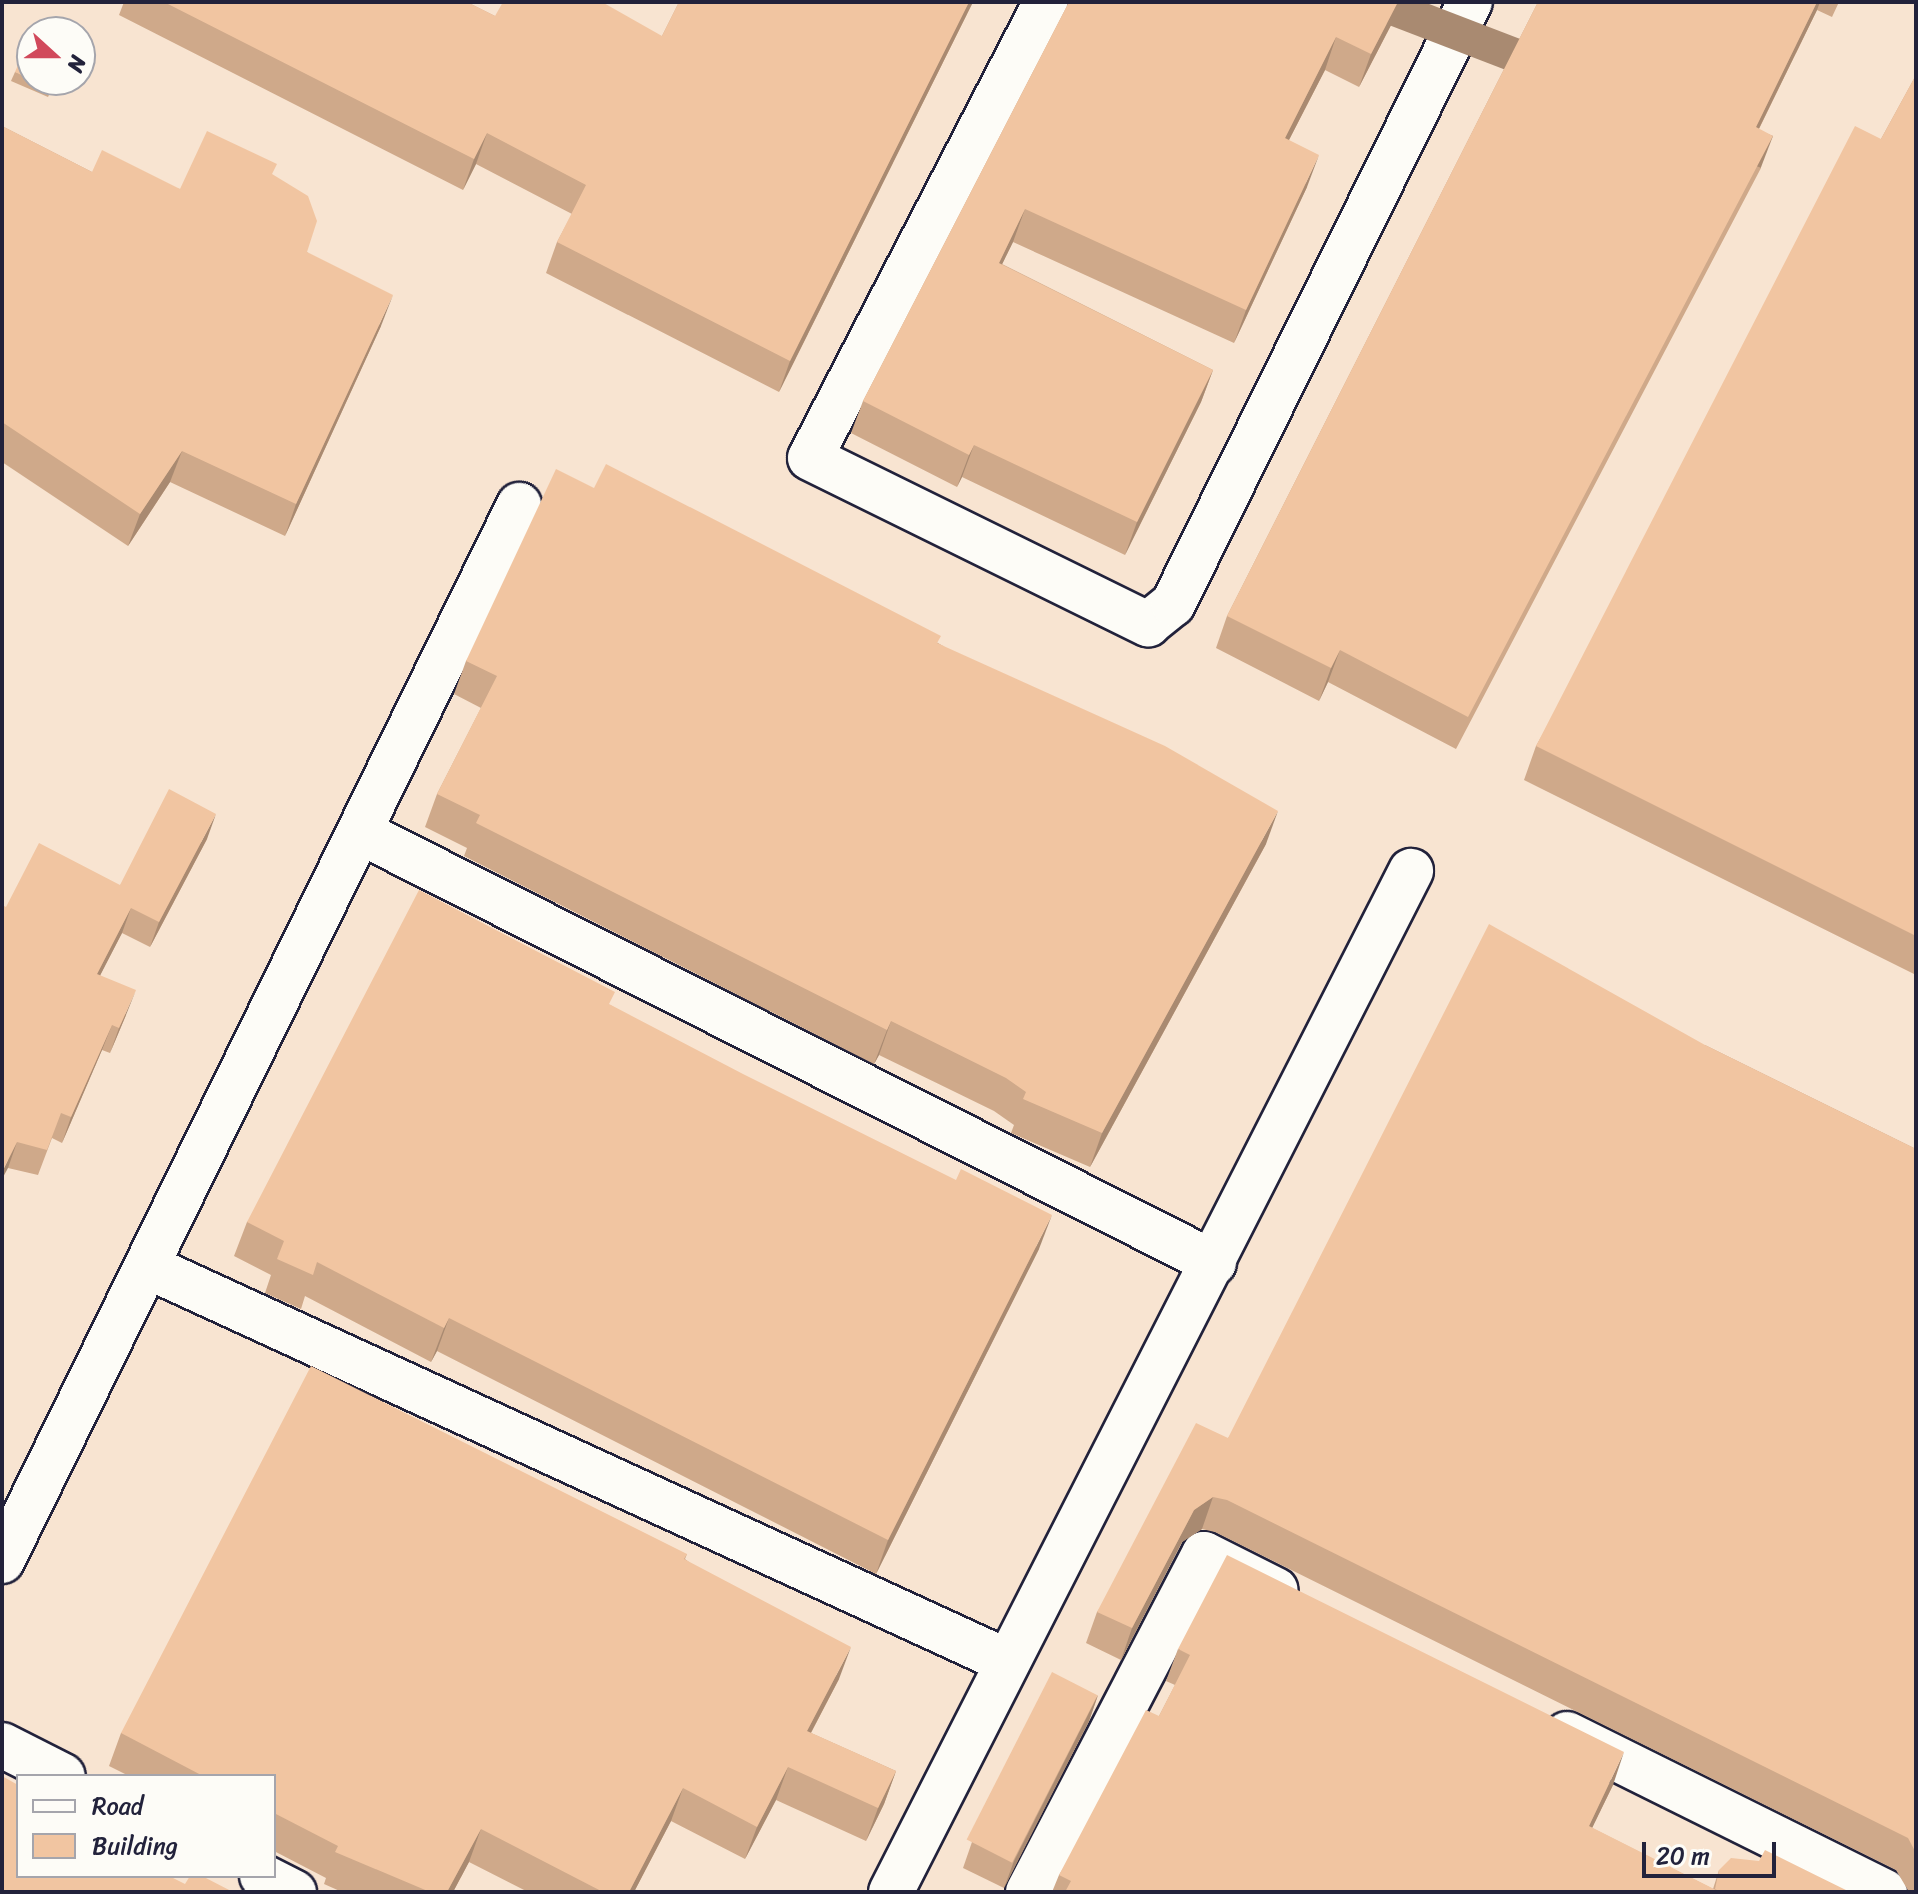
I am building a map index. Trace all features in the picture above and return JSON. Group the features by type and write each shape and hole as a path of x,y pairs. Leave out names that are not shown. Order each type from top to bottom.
{"lane":[{"path":"1046,2 810,458 1148,624 1173,604 1470,2"},
{"path":"2,1561 151,1268 364,834 519,505"},
{"path":"364,834 1214,1263"},
{"path":"891,1892 1004,1660 1214,1263 1411,871"},
{"path":"151,1268 1004,1660"},
{"path":"1028,1892 1204,1554 1316,1610"},
{"path":"1527,1715 1885,1892"},
{"path":"2,1745 59,1774"},
{"path":"266,1878 294,1892"}],"shaded area":[{"path":"2,2 1916,2 1916,1892 2,1892"}],"building":[{"path":"164,2 467,2 495,16 503,2 602,2 662,36 679,2 969,2 790,361 557,242 586,185 487,133 474,159"},
{"path":"1069,2 1398,2 1371,54 1336,37 1285,138 1319,155 1246,310 1025,209 999,263 1213,370 1137,522 974,445 969,455 863,401"},
{"path":"1538,2 1817,2 1756,127 1773,136 1468,717 1340,650 1331,668 1227,616"},
{"path":"1916,75 1916,936 1536,746 1855,126 1881,139"},
{"path":"2,126 92,172 102,150 180,189 207,131 277,164 272,174 308,196 317,221 307,252 393,295 296,504 182,451 140,514 2,422"},
{"path":"606,464 941,636 937,643 1165,746 1278,811 1102,1133 1023,1099 1026,1092 1006,1078 891,1021 887,1030 476,823 480,815 437,794 497,676 466,661 556,469 594,488"},
{"path":"169,789 216,814 159,922 131,908 97,974 136,990 119,1028 112,1025 71,1117 61,1113 47,1150 17,1142 2,1172 2,905 6,907 39,843 120,885"},
{"path":"419,890 615,992 609,1004 743,1074 956,1180 961,1169 1052,1215 888,1540 449,1318 444,1328 317,1262 313,1275 277,1259 284,1241 247,1222"},
{"path":"1489,924 1705,1045 1916,1149 1916,1853 1908,1838 1227,1500 1213,1497 1194,1510 1132,1628 1097,1612 1196,1423 1228,1438"},
{"path":"311,1366 687,1554 684,1559 851,1647 807,1731 896,1771 878,1808 788,1767 757,1827 683,1788 629,1892 603,1892 481,1829 447,1892 430,1892 335,1852 338,1846 276,1814 276,1774 199,1774 121,1733"},
{"path":"1227,1555 1624,1752 1589,1826 1720,1892 1065,1892 1071,1881 1059,1875 1146,1710 1159,1716 1190,1655 1178,1649"},
{"path":"1052,1672 1097,1695 1012,1863 967,1840"},
{"path":"2,1776 16,1784 16,1878 173,1878 185,1884 189,1878 206,1878 233,1892 2,1892"},
{"path":"1765,1850 1850,1892 1720,1892 1715,1889 1719,1870 1731,1858 1759,1861"}]}
